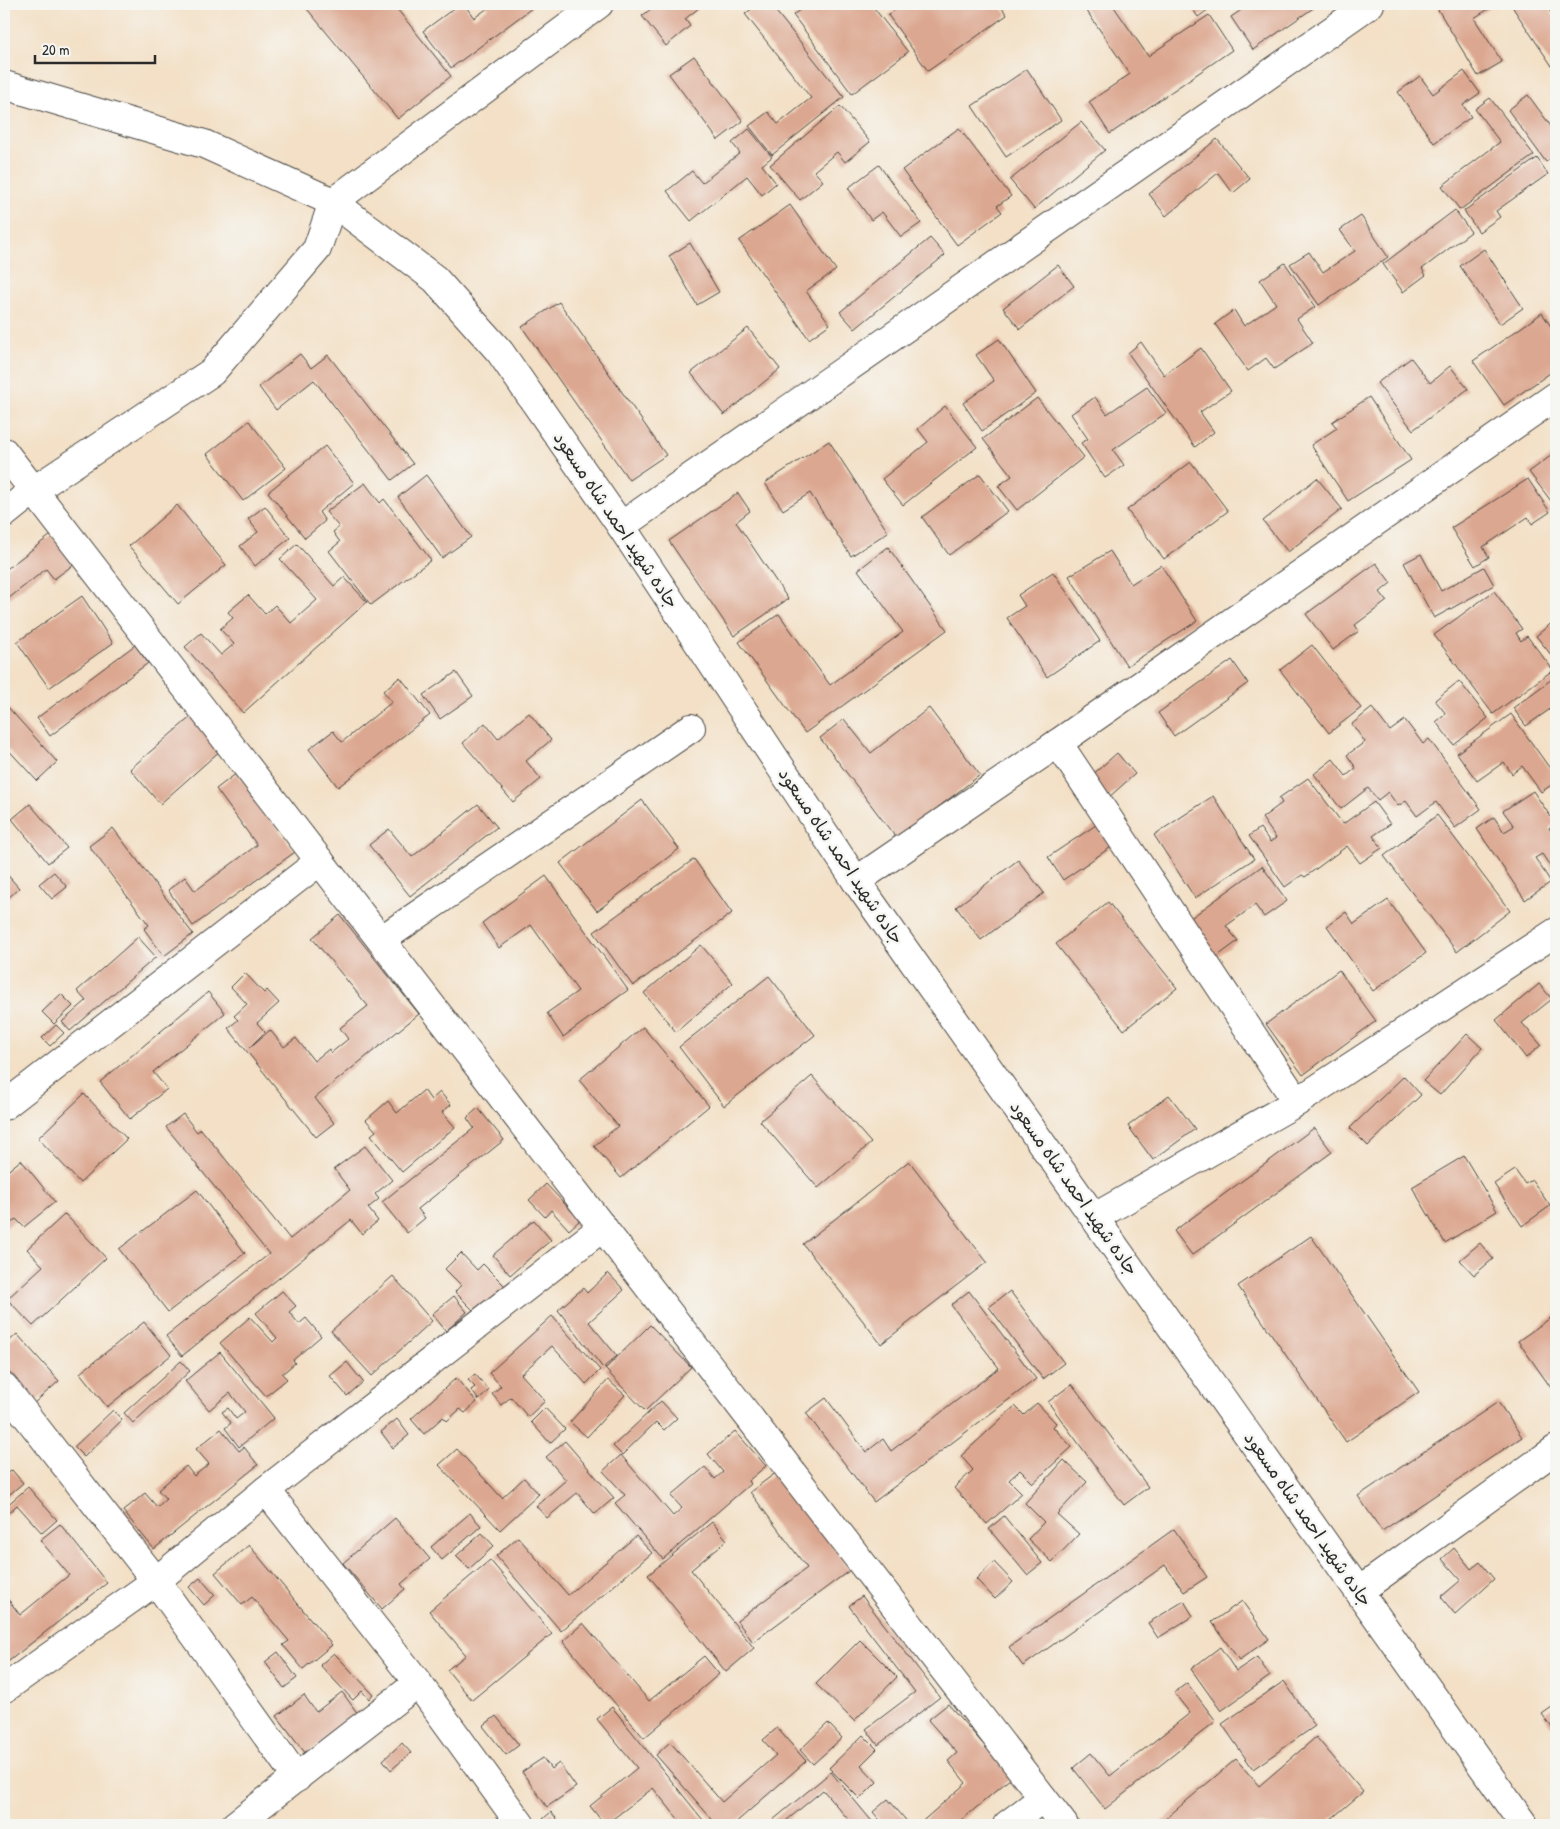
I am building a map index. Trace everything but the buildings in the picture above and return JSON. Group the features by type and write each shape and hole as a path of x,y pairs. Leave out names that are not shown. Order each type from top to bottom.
{"street":[{"path":"4,514 34,490 212,372 317,249 333,202 599,4"},
{"path":"621,526 1370,4"},
{"name":"جاده شهيد احمد شاه مسعود","path":"4,85 204,144 333,202 436,279 500,352 621,526 856,881 1524,1825"},
{"path":"856,881 1058,743 1556,396"},
{"path":"4,452 1064,1825"},
{"path":"381,940 691,728"},
{"path":"1058,743 1297,1102"},
{"path":"4,1106 320,861"},
{"path":"1095,1217 1297,1102 1556,932"},
{"path":"4,1689 156,1581 266,1490 603,1227"},
{"path":"4,1387 156,1581 296,1778"},
{"path":"1359,1591 1556,1450"},
{"path":"266,1490 418,1684 521,1825"},
{"path":"235,1825 418,1684"},
{"path":"1007,1825 1043,1798"}]}
